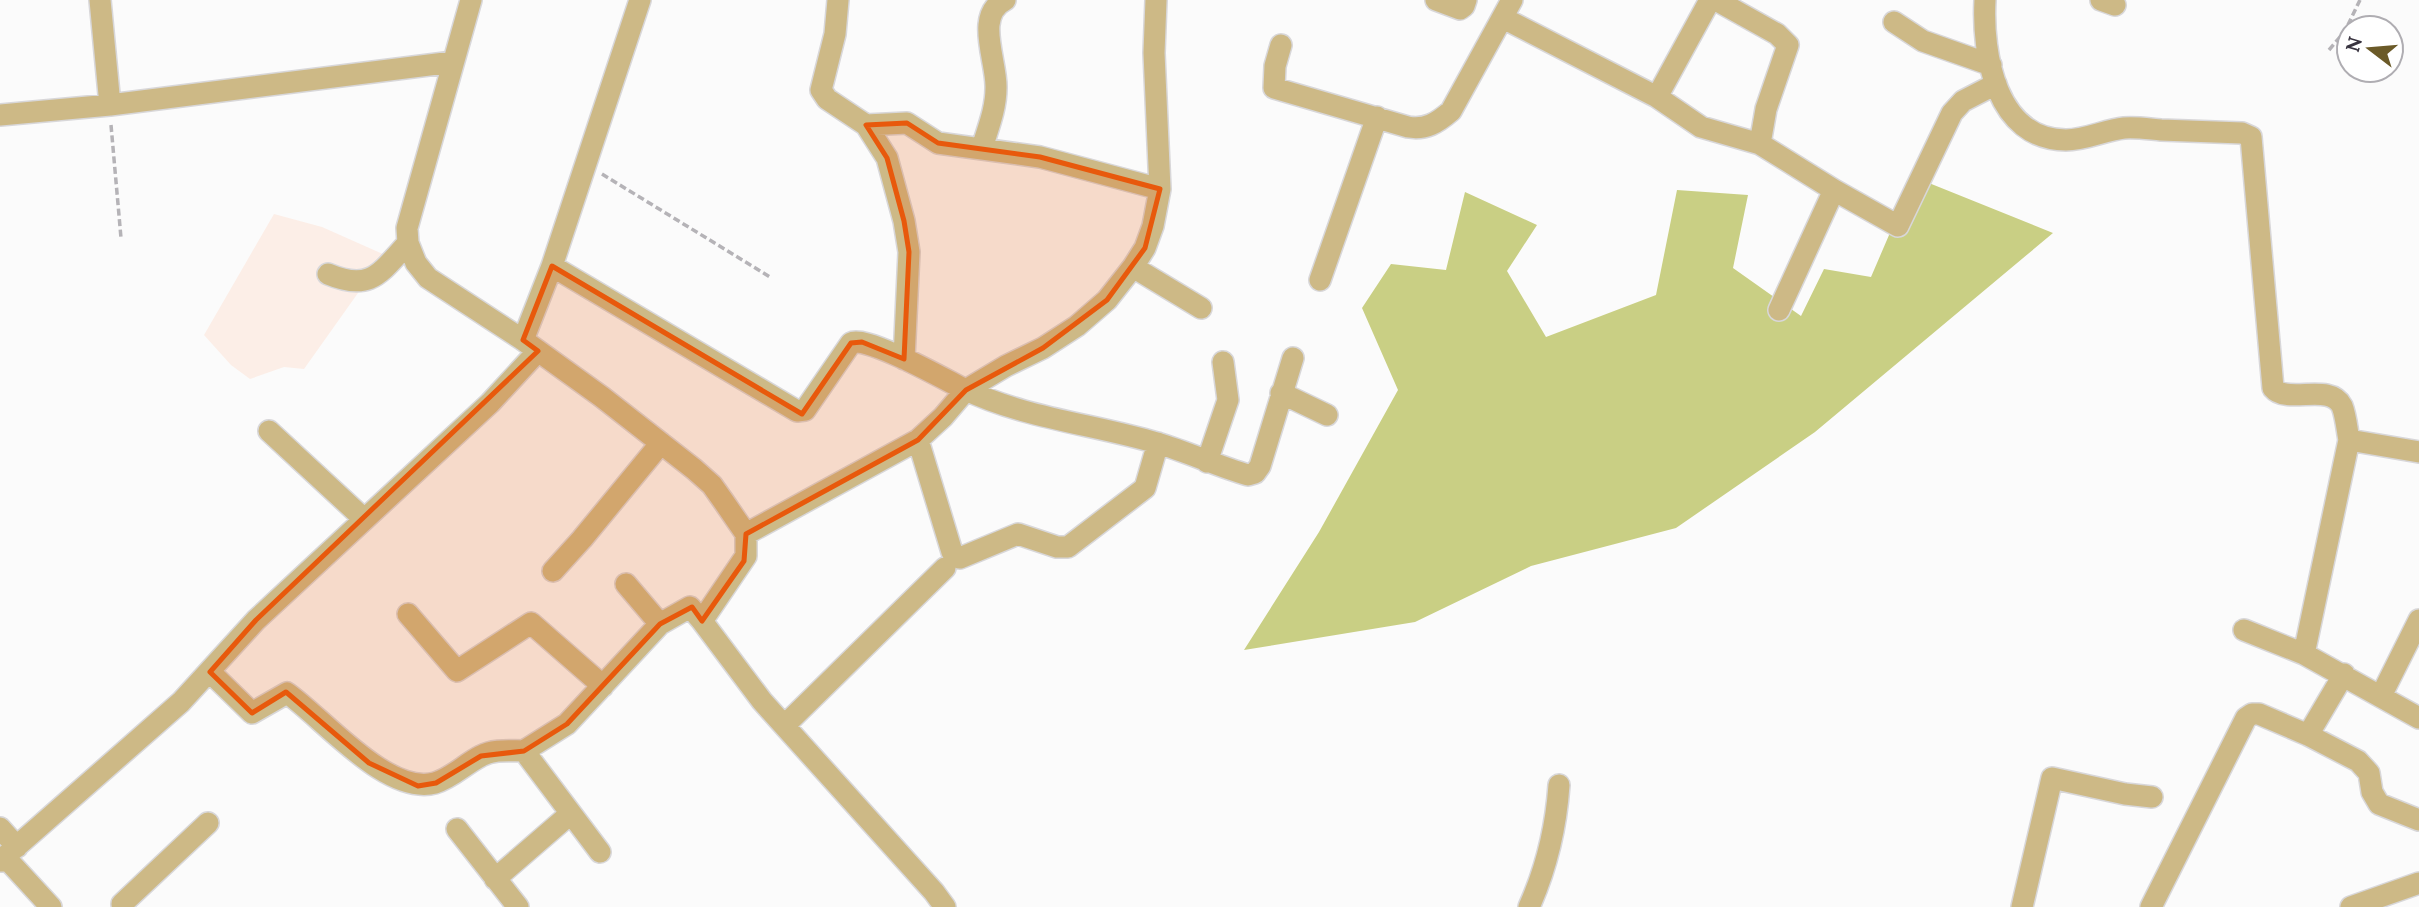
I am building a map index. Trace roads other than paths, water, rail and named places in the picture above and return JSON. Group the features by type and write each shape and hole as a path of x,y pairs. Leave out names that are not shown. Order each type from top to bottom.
{"street":[{"path":"100,0 110,105"},
{"path":"471,0 408,228 408,243 416,263 428,278 531,345 712,485 746,534 744,561 702,621"},
{"path":"7,855 181,702 256,620 490,403 531,345 552,266 639,0"},
{"path":"838,0 835,34 821,90 827,100 866,125 887,158 904,221 909,252 904,359"},
{"path":"982,148 997,85 989,38 989,18 995,6 1005,0"},
{"path":"746,534 918,440 966,390 1077,326 1107,300 1133,267 1145,248 1153,226 1160,189 1154,53 1156,0"},
{"path":"1436,0 1460,9 1466,0"},
{"path":"1657,97 1710,0"},
{"path":"1716,0 1777,34 1788,45 1766,109 1760,144"},
{"path":"1984,0 1993,74 2004,105 2011,115 2027,128 2047,137 2067,140 2124,128 2248,134 2252,140 2273,388 2279,393 2314,394 2337,400 2342,407 2350,440 2304,654"},
{"path":"1281,44 1275,66 1274,88 1419,129 1439,121 1451,111 1507,9 1657,97 1701,127 1760,144 1898,226 1952,113 1993,74"},
{"path":"1894,22 1923,41 1993,74"},
{"path":"0,115 110,105 453,62"},
{"path":"1321,280 1377,117"},
{"path":"866,125 907,122 938,143 1040,158 1160,189"},
{"path":"1779,310 1834,190"},
{"path":"328,274 358,283 370,280 408,243"},
{"path":"552,266 797,411 805,410 850,343 855,341 904,359 966,390 1023,411 1158,443 1248,475 1255,473 1260,466 1293,358"},
{"path":"1133,267 1201,308"},
{"path":"1207,462 1228,400 1223,362"},
{"path":"1281,393 1327,415"},
{"path":"269,431 364,519"},
{"path":"918,440 952,552 960,558 1018,534 1057,547 1069,547 1145,488 1158,443"},
{"path":"2350,440 2419,452"},
{"path":"553,571 661,443"},
{"path":"785,725 945,568"},
{"path":"626,584 660,624"},
{"path":"210,672 252,713 287,693 369,763 418,786 436,783 481,756 499,750 524,751 567,724 660,624 690,607 762,701 945,907"},
{"path":"408,614 457,671 531,623 603,685"},
{"path":"2382,696 2419,620"},
{"path":"2244,630 2304,654 2344,674 2419,718"},
{"path":"2308,735 2344,674"},
{"path":"2151,907 2246,718 2252,714 2259,714 2308,735 2358,761 2370,773 2372,792 2379,804 2419,820"},
{"path":"524,751 569,815 600,852"},
{"path":"2022,907 2052,778 2152,797"},
{"path":"1529,907 1543,874 1556,824 1559,785"},
{"path":"495,879 569,815"},
{"path":"122,906 208,823"},
{"path":"0,828 7,855 51,907"},
{"path":"457,830 518,907"},
{"path":"2351,907 2419,883"}]}
